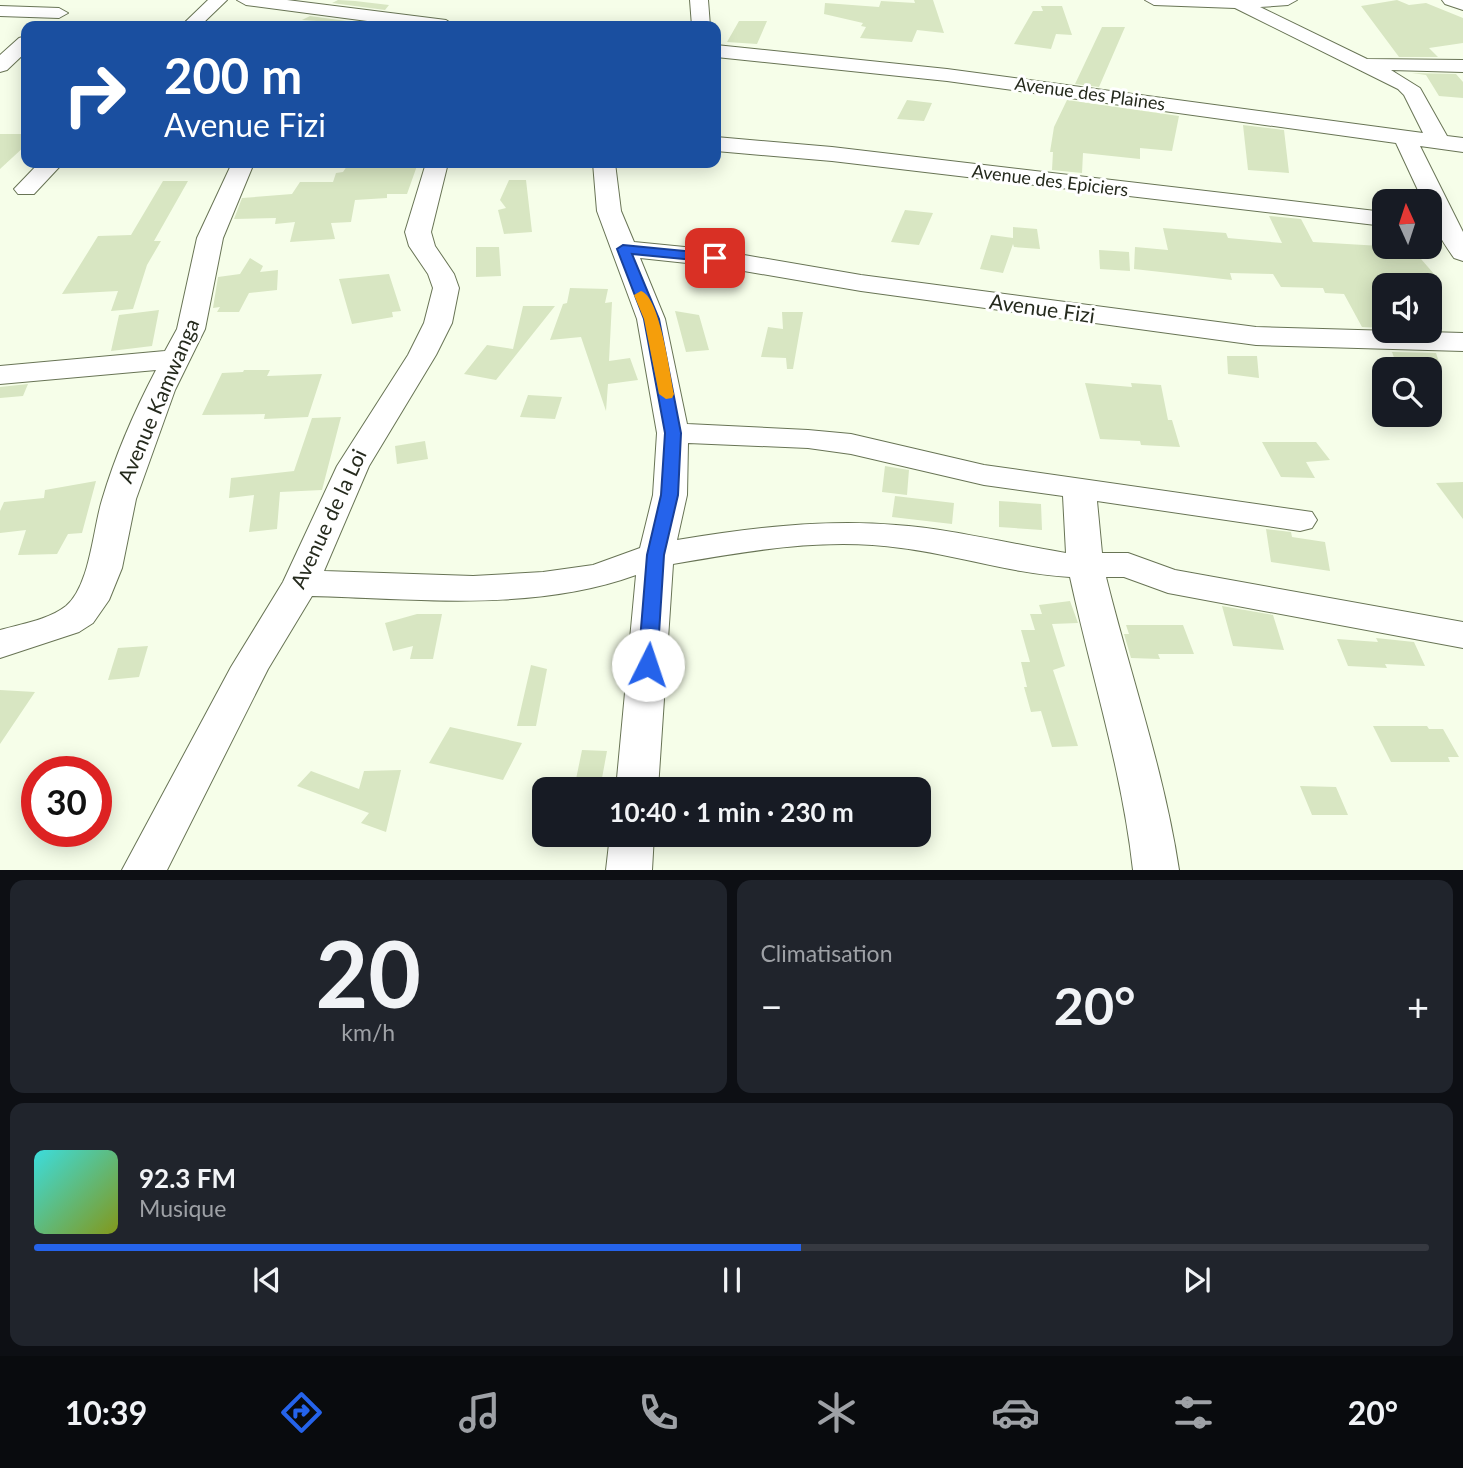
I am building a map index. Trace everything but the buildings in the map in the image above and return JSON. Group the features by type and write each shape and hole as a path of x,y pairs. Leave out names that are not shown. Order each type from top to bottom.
{"street":[{"path":"195,21 218,0"},
{"path":"246,0 409,21"},
{"path":"699,0 701,21"},
{"path":"1154,0 1288,0"},
{"path":"1234,1 1410,89 1438,141"},
{"path":"0,11 66,9 50,21"},
{"path":"321,21 329,10"},
{"path":"0,66 21,47"},
{"name":"Avenue des Plaines","path":"721,52 955,76 1463,145"},
{"path":"1363,64 1463,66"},
{"path":"1405,137 1424,189"},
{"name":"Avenue des Epiciers","path":"721,144 832,154 1009,177 1372,218"},
{"path":"26,189 47,168"},
{"name":"Avenue Kamwanga","path":"9,642 66,623 80,614 92,600 104,568 119,499 142,435 191,329 197,311 212,230 241,168"},
{"name":"Avenue de la Loi","path":"144,870 250,667 301,583 353,466 422,355 443,308 445,284 422,246 418,232 436,168"},
{"path":"605,168 610,211 652,319 673,433 670,495 656,555 637,777"},
{"path":"1442,229 1463,253"},
{"name":"Avenue Fizi","path":"623,249 715,258 861,283 1256,336 1463,342"},
{"path":"0,375 175,359"},
{"path":"673,433 808,439 851,444 944,468 1300,520"},
{"path":"1079,489 1084,566 1148,809 1156,870"},
{"path":"301,583 472,588 543,584 597,576 656,555 752,539 856,534 899,536 1011,557 1084,566 1137,566 1168,582 1463,635"},
{"path":"629,870 631,847"}],"slow traffic":[{"path":"641,295 652,319 666,394"}],"route":[{"path":"648,665 656,555 670,495 673,433 652,319 623,249 715,258"}]}
